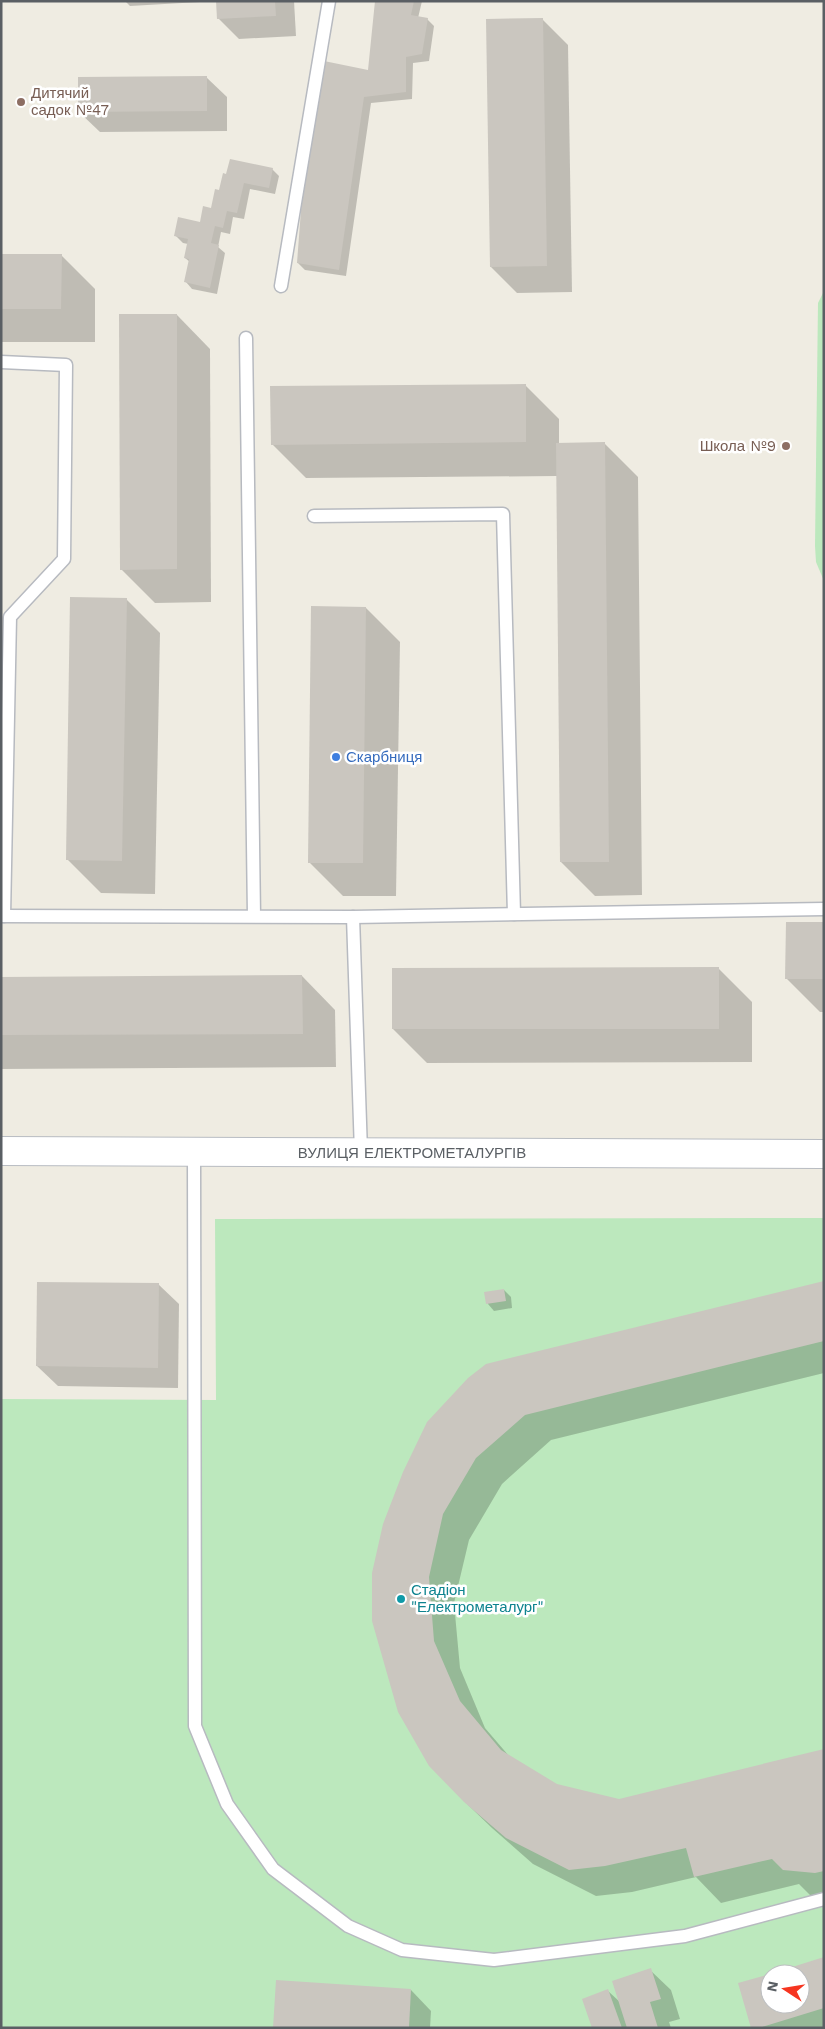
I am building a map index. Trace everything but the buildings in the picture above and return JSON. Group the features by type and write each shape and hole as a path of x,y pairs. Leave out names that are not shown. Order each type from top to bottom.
{"main road":[{"name":"ВУЛИЦЯ ЕЛЕКТРОМЕТАЛУРГІВ","path":"1,1151 824,1154"}],"lane":[{"path":"281,286 329,1"},
{"path":"246,338 254,916"},
{"path":"1,362 66,365 64,559 10,617 2,916 353,917 824,909"},
{"path":"314,516 503,514 514,914"},
{"path":"353,917 361,1152"},
{"path":"194,1152 195,1726 228,1804 273,1869 348,1926 402,1950 494,1960 685,1936 824,1899"}],"green space":[{"path":"824,291 824,581 816,562 815,546 818,303"},
{"path":"824,1218 824,2028 1,2028 1,1399 216,1400 215,1219"}],"place":[{"name":"Дитячий садок №47","path":"21,102"},
{"name":"Школа №9","path":"786,446"},
{"name":"Скарбниця","path":"336,757"},
{"name":"Стадіон \"Електрометалург\"","path":"401,1599"}]}
